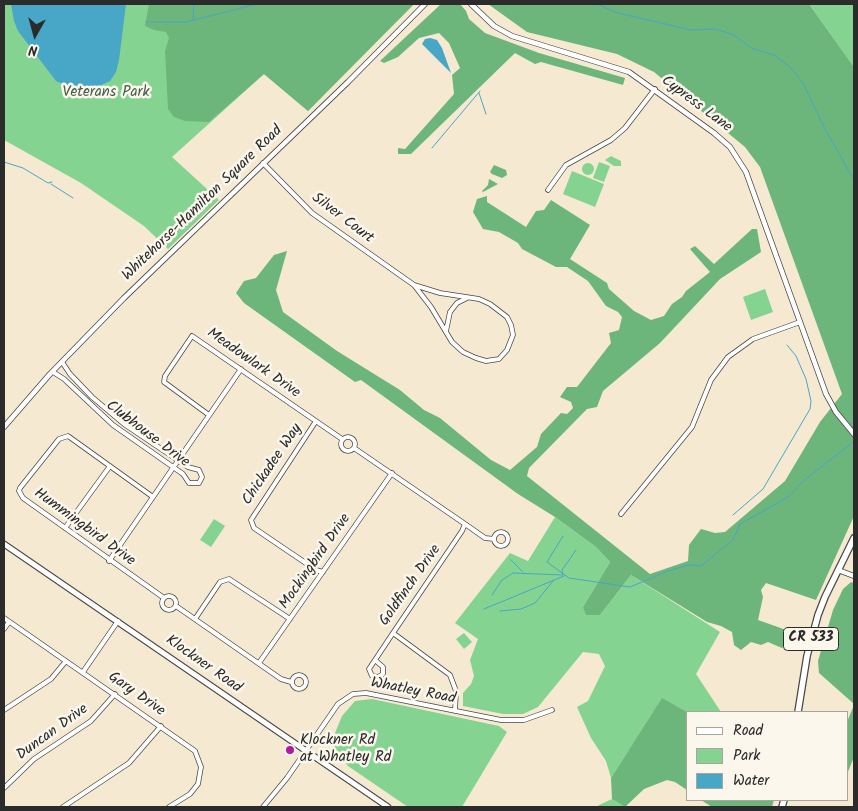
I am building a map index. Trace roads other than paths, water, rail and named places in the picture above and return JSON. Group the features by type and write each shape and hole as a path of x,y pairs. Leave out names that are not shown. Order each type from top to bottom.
{"main road":[{"name":"CR 533","path":"798,711 803,676 812,636 825,598 854,538"},
{"name":"Klockner Road","path":"4,544 388,807"}],"street":[{"name":"Whitehorse-Hamilton Square Road","path":"4,427 62,362 124,298 425,4"},
{"name":"Cypress Lane","path":"471,4 494,26 512,36 619,68 639,78 722,139 742,164 826,394 836,412 854,434"},
{"path":"548,190 566,165 611,140 625,128 655,89"},
{"name":"Silver Court","path":"263,164 312,213 414,285 432,307 457,347 481,360 499,359 507,350 513,335 506,317 483,300 440,293 414,285"},
{"path":"446,331 450,312 468,298"},
{"path":"621,514 692,427 711,380 728,357 753,339 800,322"},
{"name":"Meadowlark Drive","path":"209,415 164,382 165,376 192,336 342,440"},
{"name":"Clubhouse Drive","path":"53,372 113,426 174,467 183,474 189,483 196,484 201,480 202,473 199,470 188,467 178,461 124,424 70,374 62,362"},
{"path":"109,561 241,369"},
{"path":"78,393 84,388"},
{"path":"92,407 97,401"},
{"name":"Chickadee Way","path":"316,421 251,520 254,528 316,570 323,572"},
{"name":"Hummingbird Drive","path":"153,497 73,438 63,436 20,488 23,498 109,561 164,598"},
{"name":"Meadowlark Drive","path":"342,440 346,437 352,438 355,444 354,448"},
{"name":"Meadowlark Drive","path":"342,440 341,444 344,450 354,448"},
{"name":"Meadowlark Drive","path":"354,448 485,538 494,540"},
{"path":"64,528 110,466"},
{"name":"Mockingbird Drive","path":"259,663 392,473"},
{"name":"Goldfinch Drive","path":"375,660 465,524"},
{"path":"838,570 854,576"},
{"path":"195,620 220,582 226,579 232,580 290,619"},
{"name":"Hummingbird Drive","path":"176,606 172,610 165,609 162,602 168,595 175,597 176,606 195,620 281,678 291,682"},
{"name":"Gary Drive","path":"4,618 190,746 198,756 202,767 200,779 194,790 168,807"},
{"path":"83,672 118,621"},
{"path":"4,629 9,622"},
{"path":"393,632 450,675 456,691 454,711"},
{"path":"375,660 383,667 383,674 378,677 372,676 369,672 375,660"},
{"path":"4,710 51,679 66,661"},
{"name":"Duncan Drive","path":"4,788 34,759 91,721 115,694"},
{"name":"Whatley Road","path":"263,807 307,751 338,704 353,694 366,694 510,721 539,716 552,710"},
{"path":"63,807 129,763 161,726"}],"water":[{"path":"11,4 126,4 119,60 116,72 110,81 101,85 82,87 67,86 56,81 18,31"},
{"path":"425,39 437,40 442,48 451,73 422,44"}],"waterway":[{"path":"193,20 194,4"},
{"path":"146,22 186,22 257,4"},
{"path":"597,4 618,13 691,30 716,29 734,35 751,48 774,55 791,68 803,83 825,129 854,180"},
{"path":"432,148 480,91"},
{"path":"479,93 486,114"},
{"path":"4,162 23,168 48,183 52,182"},
{"path":"51,184 73,198"},
{"path":"733,515 763,489 810,409 811,401 806,379 796,356 787,345"},
{"path":"563,536 547,562 569,578 630,587 688,565 701,566 733,540 740,524 788,497 803,481 852,443"},
{"path":"492,595 502,580 513,573 563,575 562,570 576,550"},
{"path":"510,559 523,572"},
{"path":"484,609 564,576"},
{"path":"500,611 521,609 535,603 554,580"}],"place":[{"name":"Klockner Rd at Whatley Rd","path":"290,750"}],"park label":[{"name":"Veterans Park","path":"106,93"}]}
